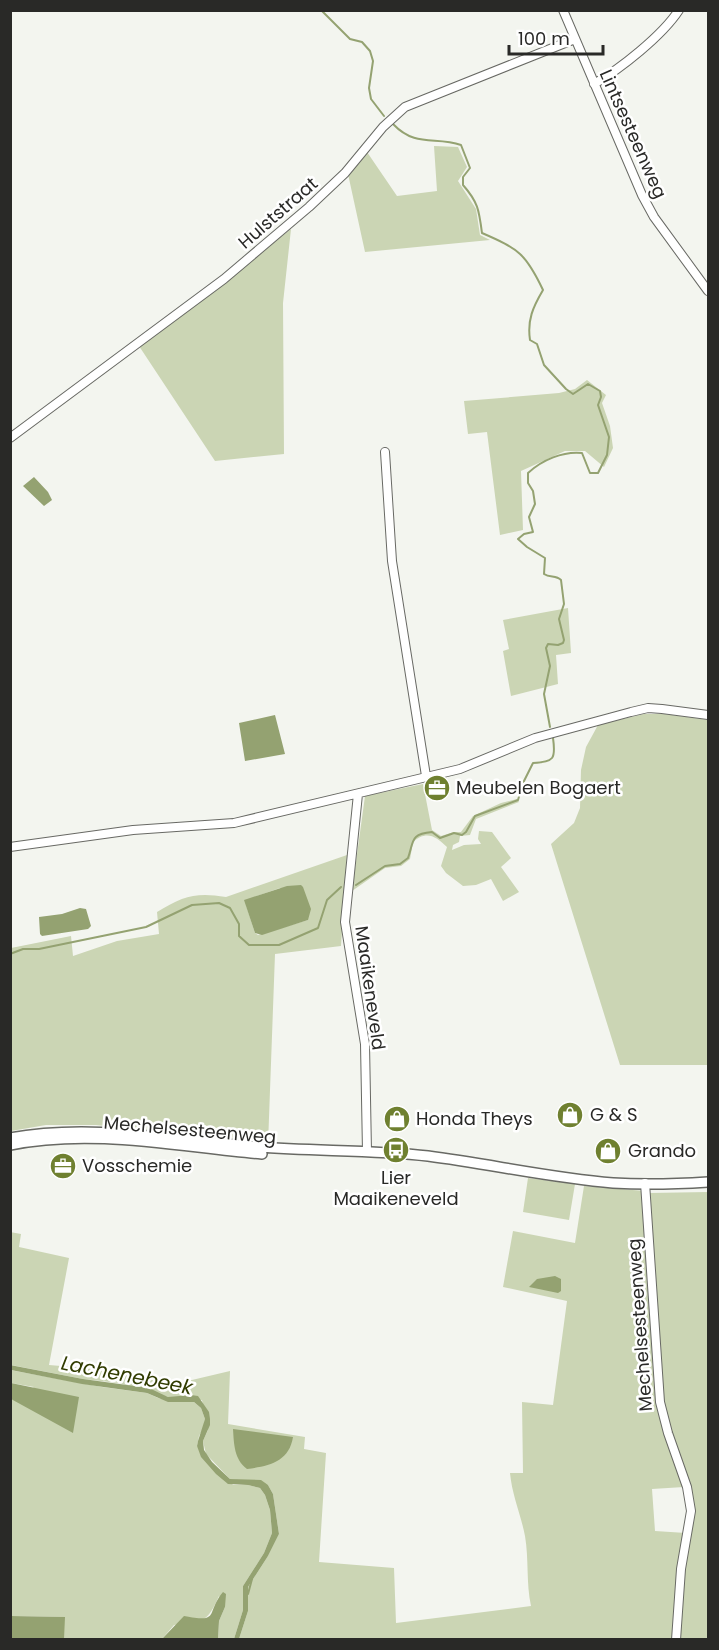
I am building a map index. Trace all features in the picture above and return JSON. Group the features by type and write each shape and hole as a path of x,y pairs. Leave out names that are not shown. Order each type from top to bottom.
{"main road":[{"name":"Mechelsesteenweg","path":"10,1138 85,1131 271,1149 428,1156 615,1183 667,1185 708,1182"},
{"name":"Mechelsesteenweg","path":"10,1145 61,1138 98,1138 270,1155 366,1152"}],"street":[{"name":"Lintsesteenweg","path":"563,10 642,195 654,217 708,291"},
{"path":"594,84 608,76 636,53 679,10"},
{"name":"Hulststraat","path":"10,438 224,279 301,214 345,173 383,127 405,107 575,39"},
{"path":"385,452 392,561 426,776"},
{"path":"10,847 133,830 234,823 477,763 535,738 648,708 708,715"},
{"name":"Maaikeneveld","path":"358,794 345,922 365,1044 366,1152"},
{"name":"Mechelsesteenweg","path":"645,1183 660,1402 687,1487 691,1510 681,1569 676,1640"}],"shaded area":[{"path":"434,146 458,147 467,167 458,181 476,209 480,235 490,240 365,252 348,174 367,152 397,196 437,191"},
{"path":"291,229 283,303 284,454 215,461 139,346"},
{"path":"587,380 606,395 602,403 610,426 613,448 604,467 585,451 565,451 521,471 523,530 500,535 487,432 468,434 464,401 559,393 575,389"},
{"path":"34,477 52,500 44,506 23,486"},
{"path":"568,608 571,653 556,655 558,684 511,696 503,651 509,649 503,620"},
{"path":"644,714 665,714 708,720 708,1065 620,1065 551,844 574,823 580,808 581,770 586,747 598,725"},
{"path":"275,715 285,754 245,761 239,723"},
{"path":"423,784 432,830 441,836 461,832 473,816 501,803 517,799 519,802 476,819 470,835 460,836 459,842 453,845 452,850 464,845 481,844 478,839 479,831 492,832 511,858 501,867 519,892 503,901 491,879 476,885 463,886 446,873 441,866 447,847 435,837 427,835 413,842 410,859 401,866 385,868 352,891 365,796"},
{"path":"347,855 341,946 275,954 268,1145 96,1125 46,1125 11,1131 11,948 71,936 73,956 117,941 159,934 157,912 182,899 198,895 226,897","holes":["280,888 308,920 258,935 255,933 246,905 257,896"]},
{"path":"301,885 311,909 308,920 262,935 255,933 244,900 287,886"},
{"path":"80,908 86,909 91,926 88,929 42,936 40,934 39,917 62,914"},
{"path":"528,1178 575,1184 569,1220 523,1212"},
{"path":"584,1186 645,1191 656,1386 684,1487 652,1489 655,1531 686,1533 673,1639 239,1639 248,1611 248,1587 279,1534 273,1494 268,1485 230,1479 206,1454 203,1441 208,1430 202,1400 168,1397 119,1383 83,1379 11,1365 10,1232 21,1234 19,1247 69,1258 49,1365 85,1368 175,1384 230,1371 228,1424 305,1437 304,1449 326,1453 319,1562 394,1568 396,1623 531,1606 525,1536 510,1473 523,1473 522,1402 553,1405 567,1301 503,1287 513,1231 575,1243"},
{"path":"708,1192 708,1639 678,1639 685,1568 694,1514 691,1486 666,1415 661,1383 649,1193"},
{"path":"555,1276 561,1279 561,1291 558,1293 529,1287 537,1279"},
{"path":"10,1365 83,1379 149,1388 168,1397 198,1396 209,1412 210,1425 203,1441 204,1450 212,1462 230,1479 261,1480 268,1485 273,1494 279,1534 248,1587 248,1611 239,1639 234,1639 243,1610 243,1586 264,1553 272,1533 270,1510 260,1488 228,1484 201,1457 197,1446 205,1419 201,1408 194,1402 168,1402 147,1393 82,1384 11,1370"},
{"path":"10,1370 147,1393 174,1402 194,1402 201,1408 205,1419 197,1446 233,1485 260,1488 270,1510 272,1533 264,1553 243,1586 243,1610 234,1639 218,1639 219,1621 225,1607 219,1596 207,1617 203,1620 174,1625 162,1639 64,1639 64,1617 11,1616 11,1399 14,1400 34,1387 11,1383"},
{"path":"11,1383 79,1397 73,1433 11,1399"},
{"path":"233,1429 293,1437 287,1452 277,1461 247,1469 237,1456"},
{"path":"223,1592 226,1594 225,1607 219,1621 218,1639 162,1639 184,1616 203,1618 211,1615"},
{"path":"11,1616 65,1617 64,1639 11,1639"}],"waterway":[{"name":"Lachenebeek","path":"321,10 350,39 362,42 370,51 373,61 369,88 371,99 384,116"},
{"name":"Lachenebeek","path":"393,124 401,131 418,139 461,145 470,168 463,177 463,185 477,207 482,233 520,254 532,268 543,290 532,314 529,333 530,340 537,344 544,365 573,394 588,384 600,391 601,397 598,405 609,437 607,455 598,473 590,473 582,453 560,455 534,468 528,473 528,483 533,491 535,504 529,517 533,532 524,534 518,539 545,558 544,574 561,580 564,604 559,619 564,640 558,645 548,644 546,648 550,666 544,694 550,727"},
{"name":"Lachenebeek","path":"356,885 385,866 400,864 408,858 416,837 432,832 440,838 454,833 462,835 475,816 518,800 533,763 545,762 554,755 553,738"},
{"name":"Lachenebeek","path":"10,954 23,949 39,949 146,927 192,905 219,903 230,908 239,924 239,936 249,945 279,945 318,928 327,900 341,887"},
{"name":"Lachenebeek","path":"248,1594 252,1579"}],"place":[{"name":"Meubelen Bogaert","path":"437,788"},
{"name":"G & S","path":"570,1115"},
{"name":"Honda Theys","path":"397,1119"},
{"name":"Lier Maaikeneveld","path":"396,1150"},
{"name":"Grando","path":"608,1151"},
{"name":"Vosschemie","path":"63,1166"}]}
